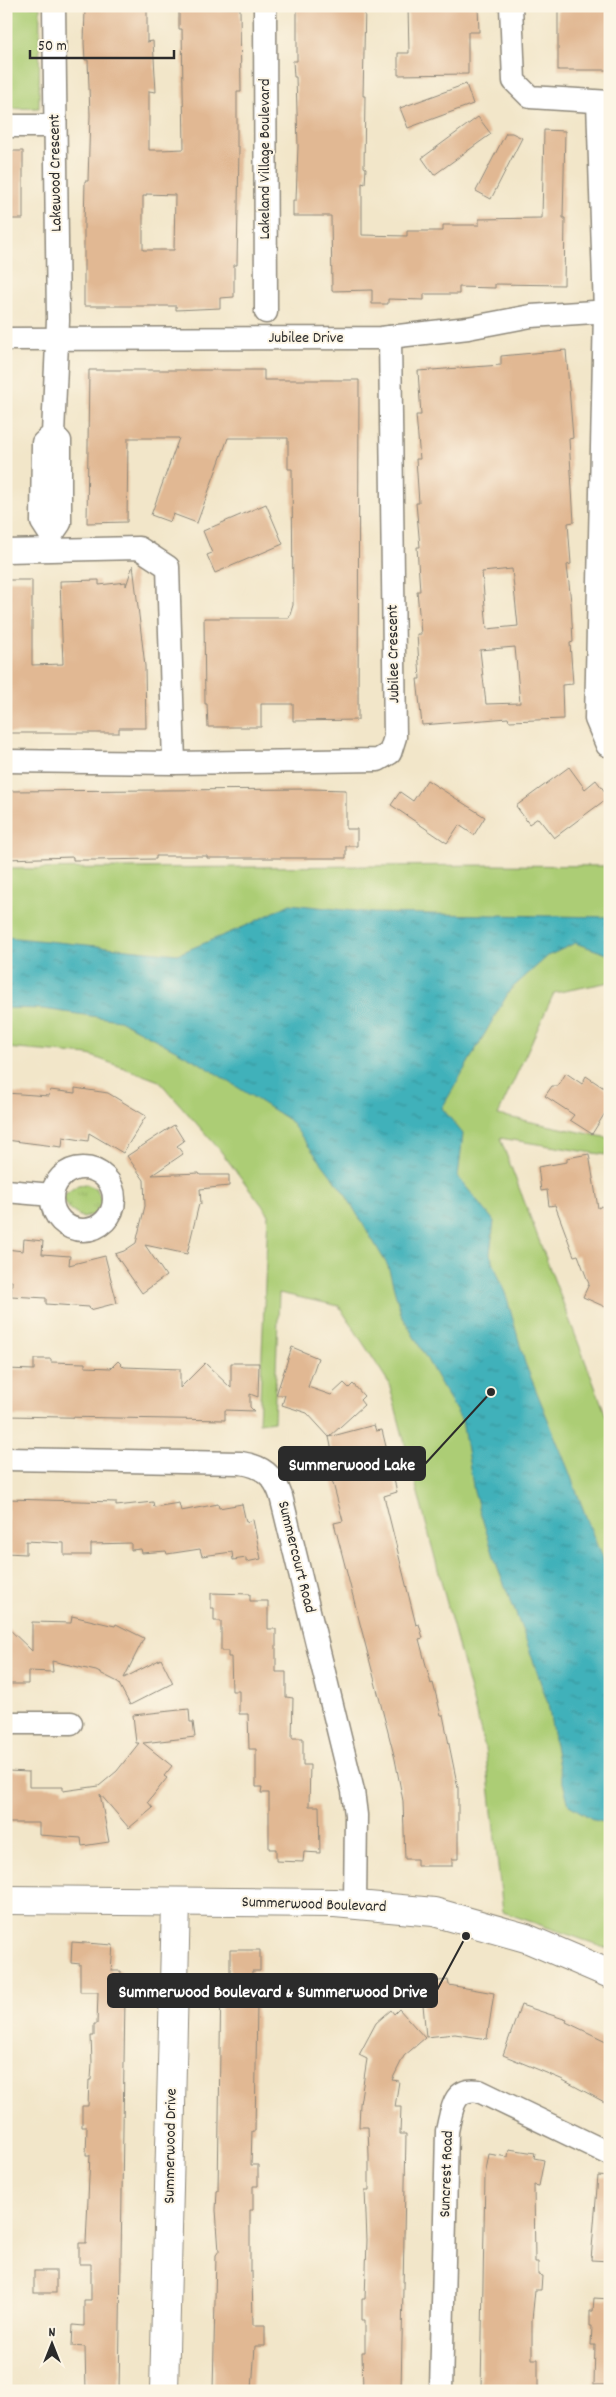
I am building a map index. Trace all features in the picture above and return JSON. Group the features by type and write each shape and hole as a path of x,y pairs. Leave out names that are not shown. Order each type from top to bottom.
{"street":[{"name":"Lakewood Crescent","path":"54,6 57,339"},
{"name":"Lakeland Village Boulevard","path":"264,6 266,312"},
{"path":"511,6 514,81 530,97 604,102 607,310 605,530 596,719 607,745 610,745"},
{"path":"6,126 55,126"},
{"name":"Jubilee Drive","path":"6,339 390,337 468,328 531,316 607,310"},
{"name":"Jubilee Crescent","path":"6,761 174,763 378,760 390,753 395,737 390,337"},
{"path":"51,543 42,522 43,443 53,434 57,339"},
{"path":"6,551 51,543 139,548 168,567 174,763"},
{"path":"6,1191 52,1195"},
{"name":"Summercourt Road","path":"6,1459 241,1462 254,1465 266,1471 274,1479 282,1496 350,1773 356,1815 355,1904"},
{"path":"6,1723 71,1724"},
{"name":"Summerwood Boulevard","path":"6,1900 355,1904 434,1912 526,1938 610,1974"},
{"name":"Summerwood Drive","path":"164,2391 176,1902"},
{"name":"Suncrest Road","path":"441,2391 447,2131 454,2102 459,2095 470,2090 479,2091 610,2154"}],"green space":[{"path":"6,6 40,6 39,108 6,109"},
{"path":"495,865 610,866 610,982 554,993 498,1115 609,1138 606,1155 500,1138 610,1426 610,1949 503,1912 485,1748 389,1383 339,1306 279,1293 274,1421 259,1423 268,1213 219,1149 159,1081 89,1055 6,1048 6,869"},
{"path":"86,1184 97,1189 102,1202 96,1214 83,1218 70,1210 61,1197 78,1185"}],"water":[{"path":"290,904 373,913 610,917 610,955 575,943 548,956 510,990 442,1108 463,1134 458,1177 494,1221 490,1254 507,1298 525,1363 610,1580 610,1824 594,1820 569,1805 559,1768 548,1704 525,1637 496,1563 474,1492 462,1421 401,1314 388,1266 345,1194 289,1120 198,1062 119,1020 43,1009 6,1008 6,937 178,954 248,925"}],"building":[{"path":"102,6 147,9 147,42 153,41 156,92 149,91 149,150 160,150 184,149 182,29 179,29 179,7 240,8 241,92 237,92 237,147 239,147 237,265 234,265 234,297 220,298 220,308 176,310 176,306 84,306 85,181 88,181 90,115 88,60 85,60 84,43 85,9 102,9","holes":["146,194 175,195 174,250 143,250 143,196 146,196"]},
{"path":"297,6 365,6 363,96 365,96 364,167 366,168 365,184 362,183 362,235 407,236 407,231 443,231 443,225 479,225 479,219 542,218 544,130 565,131 564,285 495,284 495,288 459,287 459,294 424,294 424,300 388,299 388,304 372,304 372,290 332,291 331,216 293,216 293,200 296,200 298,146 296,77 294,77 293,61 297,61"},
{"path":"408,6 478,6 479,32 468,32 468,74 398,75 398,53 409,53"},
{"path":"558,6 610,6 610,70 558,70"},
{"path":"466,84 473,104 408,128 400,108"},
{"path":"478,117 491,134 434,175 422,158"},
{"path":"506,133 512,133 522,138 491,199 476,191"},
{"path":"8,151 23,151 23,219 9,219"},
{"path":"566,350 573,438 569,439 574,522 568,523 571,564 567,565 571,602 573,642 570,643 573,684 562,685 563,719 509,721 508,718 422,725 417,679 420,679 417,634 421,634 417,591 420,591 417,547 420,547 416,503 419,503 416,459 420,459 416,415 421,415 418,371 501,365 501,356","holes":["512,569 518,626 487,629 482,572","515,647 520,703 486,704 480,650"]},
{"path":"89,370 264,370 264,380 359,380 358,720 293,721 293,704 261,704 261,727 208,727 207,704 205,704 204,618 289,618 293,605 292,469 288,469 288,438 228,438 197,523 173,514 170,522 151,515 179,438 128,438 127,522 87,523"},
{"path":"266,504 283,544 215,573 207,555 212,553 203,531"},
{"path":"133,565 145,666 146,728 119,728 119,733 6,733 6,580 32,580 32,665 63,664 60,581 99,580 99,585 126,582 126,586"},
{"path":"569,767 585,789 596,780 609,797 554,838 538,818 529,824 516,806"},
{"path":"427,780 485,817 474,835 459,825 447,843 391,805 400,792 413,801"},
{"path":"346,790 346,829 357,829 357,846 346,846 346,858 156,856 156,859 73,860 73,857 6,859 6,791"},
{"path":"566,1073 582,1084 586,1076 610,1092 610,1105 592,1134 570,1120 574,1115 545,1096 552,1086 558,1086"},
{"path":"75,1088 108,1093 146,1116 123,1153 89,1133 88,1141 63,1137 62,1147 6,1140 6,1093 49,1096 50,1090 75,1093"},
{"path":"174,1125 184,1141 177,1146 183,1154 152,1175 199,1173 200,1175 229,1175 229,1186 200,1189 201,1204 199,1204 187,1254 145,1245 166,1276 142,1293 115,1254 124,1251 136,1243 145,1206 144,1180 127,1156"},
{"path":"589,1154 598,1208 602,1206 610,1225 610,1309 583,1297 589,1284 578,1255 574,1256 555,1205 549,1206 547,1190 541,1191 538,1167 567,1162 567,1158"},
{"path":"24,1239 43,1241 42,1254 70,1256 69,1265 105,1256 117,1303 90,1310 89,1307 46,1304 46,1298 11,1296 12,1281 6,1281 6,1249 23,1251"},
{"path":"292,1347 318,1358 308,1387 331,1395 344,1383 349,1388 353,1384 364,1396 360,1400 364,1405 329,1437 307,1413 282,1405 285,1395 276,1395"},
{"path":"34,1359 51,1359 51,1362 85,1363 85,1367 111,1368 118,1361 124,1367 180,1369 180,1388 205,1363 231,1388 231,1363 259,1363 258,1397 250,1394 250,1407 254,1411 225,1410 225,1420 8,1416 6,1369 34,1370"},
{"path":"374,1425 376,1431 382,1430 397,1492 384,1496 416,1625 419,1624 423,1638 419,1639 431,1684 433,1683 441,1715 443,1715 458,1788 458,1859 452,1859 452,1866 417,1866 417,1859 405,1859 403,1801 395,1759 334,1523 343,1521 331,1476 337,1474 329,1437"},
{"path":"8,1499 116,1502 116,1506 153,1502 154,1507 179,1503 181,1511 218,1504 219,1508 242,1504 246,1522 253,1520 261,1559 246,1562 246,1558 233,1560 232,1552 202,1556 200,1549 167,1554 166,1551 142,1553 141,1549 131,1550 131,1543 91,1544 91,1555 64,1555 64,1543 26,1541 26,1554 6,1553"},
{"path":"211,1593 250,1594 250,1601 268,1601 268,1629 276,1629 276,1672 286,1672 286,1697 293,1698 292,1738 303,1738 303,1765 310,1765 309,1806 319,1806 320,1853 304,1852 303,1862 276,1861 276,1849 269,1849 269,1793 261,1793 262,1787 256,1787 256,1749 249,1749 248,1714 239,1714 239,1691 232,1691 231,1657 228,1657 228,1651 221,1651 221,1621 214,1621 214,1608 211,1608"},
{"path":"72,1616 115,1626 116,1624 144,1638 124,1678 161,1659 173,1683 130,1705 118,1682 96,1671 52,1661 53,1672 28,1671 28,1684 7,1684 6,1626 32,1651 32,1622 71,1623"},
{"path":"189,1709 190,1722 193,1722 195,1737 143,1743 172,1766 164,1776 167,1778 148,1802 153,1808 129,1828 100,1794 109,1842 82,1846 81,1838 39,1835 39,1823 9,1823 8,1771 29,1772 29,1787 63,1787 63,1791 99,1786 117,1771 139,1743 136,1743 133,1715"},
{"path":"72,1942 113,1945 111,1971 121,1971 121,1998 125,1998 119,2391 86,2391 85,2347 72,2346 73,2325 84,2326 84,2300 91,2300 91,2264 79,2264 79,2243 86,2243 90,2155 86,2155 87,2127 82,2127 82,2106 88,2106 92,2063 91,2036 94,2036 94,2024 97,2024 98,1992 80,1992 80,1964 71,1963"},
{"path":"230,1950 260,1950 260,1971 252,1971 251,2004 257,2004 255,2131 252,2131 251,2165 258,2165 258,2186 253,2186 253,2210 250,2210 250,2271 252,2271 253,2325 265,2325 265,2346 255,2346 252,2390 249,2391 213,2391 216,2255 219,2251 216,2210 218,2191 221,1978 230,1978"},
{"path":"448,1980 449,1985 494,1993 487,2039 455,2034 426,2037 421,1983"},
{"path":"521,2005 567,2020 566,2022 610,2043 610,2105 561,2079 503,2055"},
{"path":"399,2009 425,2038 404,2056 392,2080 399,2081 395,2107 401,2107 400,2134 406,2134 401,2391 363,2391 362,2352 365,2352 365,2320 362,2320 362,2299 365,2299 367,2240 365,2190 369,2190 369,2155 368,2127 359,2127 360,2104 367,2059 359,2055 376,2023 391,2010 394,2014"},
{"path":"509,2149 535,2153 534,2158 544,2160 539,2186 534,2185 535,2262 538,2262 538,2275 542,2276 541,2290 535,2290 532,2320 532,2359 538,2359 538,2389 481,2388 485,2176 489,2154 508,2157"},
{"path":"598,2176 610,2177 610,2261 591,2260"},
{"path":"34,2271 56,2271 56,2293 34,2293"},
{"path":"594,2298 610,2299 610,2385 594,2385 595,2345 591,2345 592,2326 590,2326 590,2311 593,2311"}],"place":[{"name":"Summerwood Lake","path":"491,1392"},
{"name":"Summerwood Boulevard & Summerwood Drive","path":"466,1936"}]}
